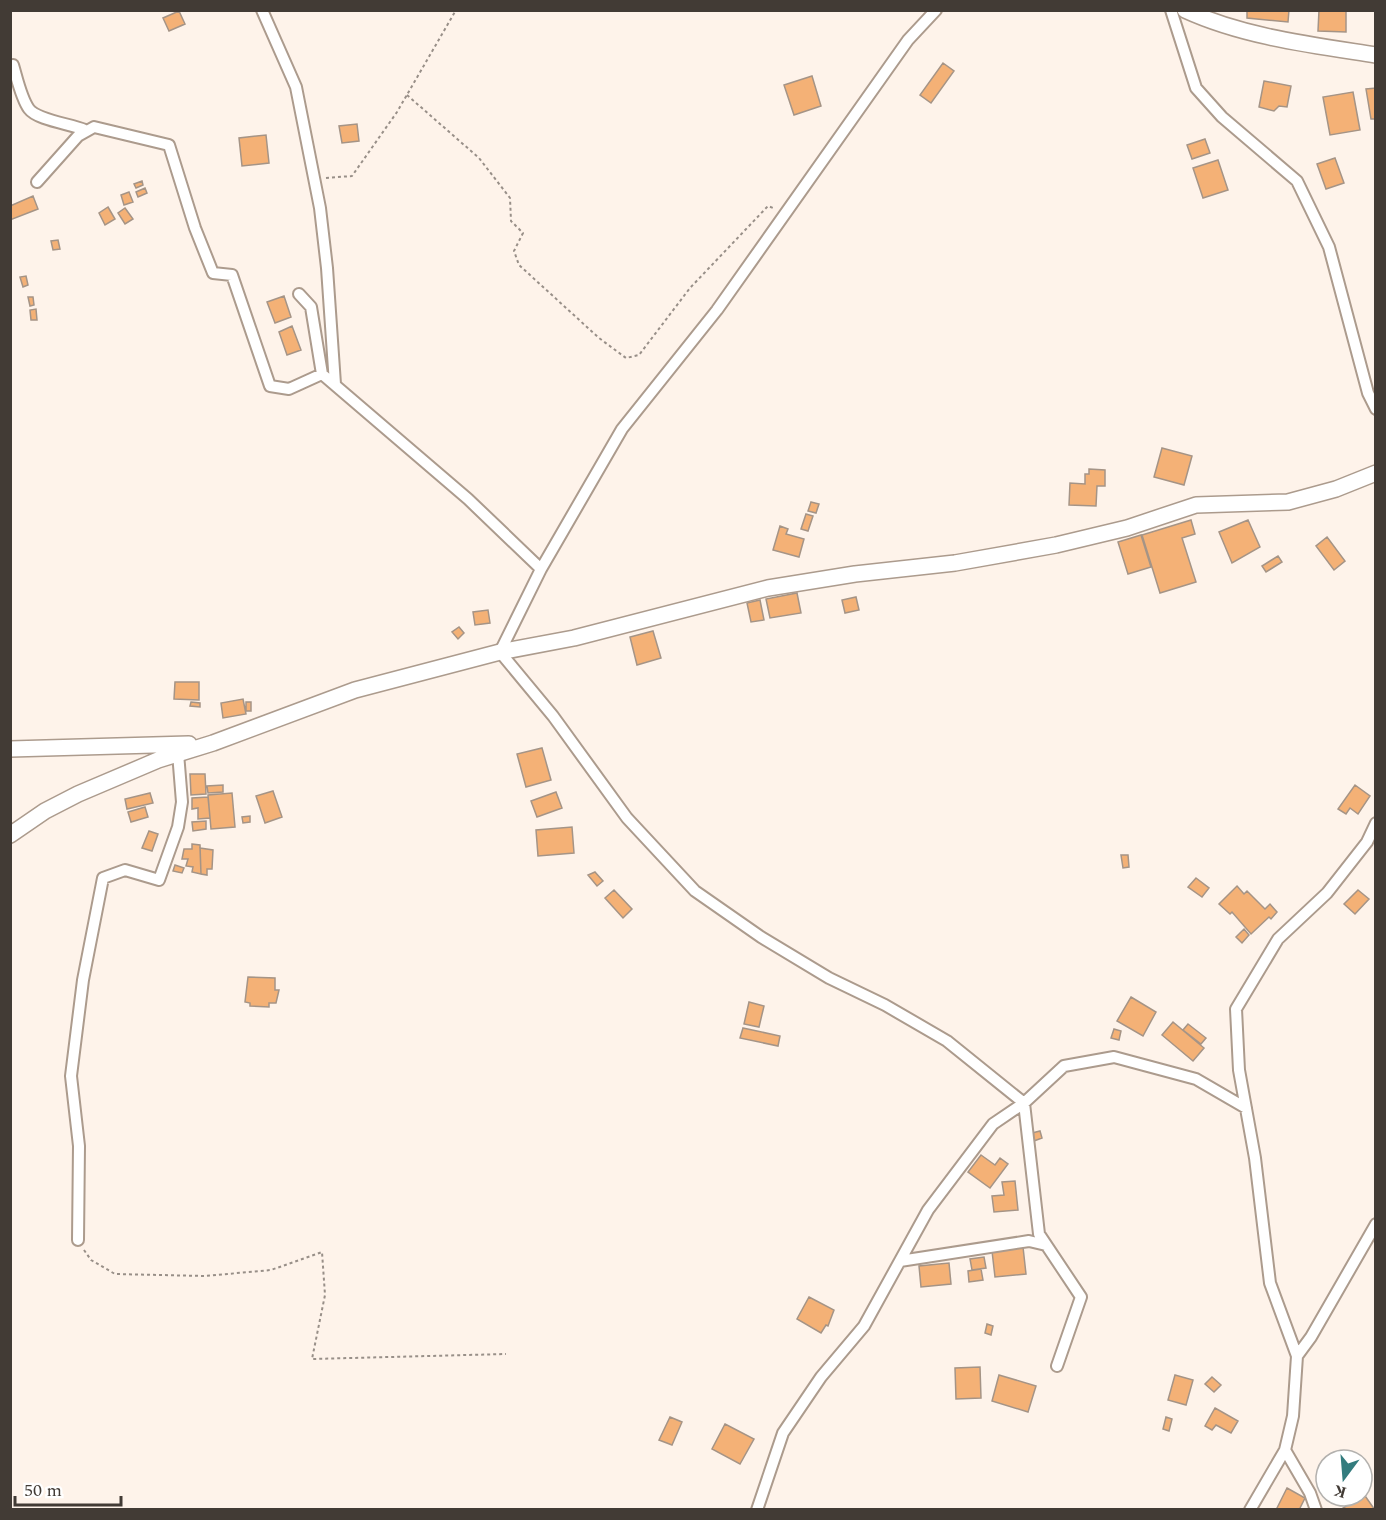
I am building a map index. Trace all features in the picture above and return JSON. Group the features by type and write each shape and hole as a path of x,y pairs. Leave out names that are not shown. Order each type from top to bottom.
{"street":[{"path":"261,10 296,87 314,179 327,268 334,384"},
{"path":"500,652 541,569 622,429 717,310 908,40 936,10"},
{"path":"1171,10 1196,88 1222,117 1297,181 1329,247 1368,393 1376,409"},
{"path":"1187,11 1211,22 1302,44 1376,55"},
{"path":"13,65 29,110 41,117 85,130"},
{"path":"37,182 85,130 94,127 169,145 195,228 213,273 232,275 270,386 290,389 322,374"},
{"path":"298,294 311,307 322,374 468,499 541,569"},
{"path":"10,835 45,811 78,794 178,753 213,743 355,690 500,652 574,638 768,588 855,574 955,563 1056,545 1127,528 1196,505 1288,502 1336,489 1376,473"},
{"path":"500,652 553,716 627,818 695,891 761,937 829,978 885,1005 947,1041 1024,1103 1039,1234 1082,1297 1058,1366"},
{"path":"10,749 213,743"},
{"path":"78,1240 79,1146 71,1076 82,981 103,878 124,870 159,880 178,827 182,802 178,753"},
{"path":"1250,1509 1285,1450 1293,1416 1297,1356 1270,1282 1239,1070 1236,1009 1278,939 1327,893 1367,842 1376,823"},
{"path":"758,1509 783,1433 821,1377 864,1326 928,1210 965,1158 993,1124 1024,1103 1064,1066 1114,1057 1196,1079 1246,1108"},
{"path":"1297,1356 1311,1337 1376,1224"},
{"path":"900,1262 1029,1242 1046,1245"},
{"path":"1285,1450 1315,1509"}],"path":[{"path":"314,179 352,176 407,95 456,10"},
{"path":"407,95 478,158 510,198 511,221 523,233 514,251 519,265 598,338 626,358 639,355 690,288 768,206 787,212"},
{"path":"78,1240 91,1260 115,1274 205,1276 271,1270 322,1252 325,1295 312,1359 506,1354"}],"building":[{"path":"1247,10 1289,10 1288,22 1247,18"},
{"path":"1319,10 1346,10 1346,32 1318,31"},
{"path":"179,11 185,24 169,31 163,18"},
{"path":"943,63 954,71 931,103 920,95"},
{"path":"812,76 821,106 794,115 784,85"},
{"path":"1264,81 1291,86 1287,107 1279,106 1274,111 1259,107"},
{"path":"1376,88 1376,119 1371,119 1366,89"},
{"path":"1353,92 1360,130 1330,135 1323,97"},
{"path":"357,124 359,141 342,143 339,126"},
{"path":"266,135 269,163 242,166 239,138"},
{"path":"1205,139 1210,153 1192,159 1187,145"},
{"path":"1335,158 1344,183 1326,189 1317,164"},
{"path":"1218,160 1228,190 1203,198 1193,168"},
{"path":"142,181 143,185 136,188 134,184"},
{"path":"145,188 147,193 138,197 136,192"},
{"path":"129,192 133,202 124,205 121,195"},
{"path":"33,196 38,209 10,220 10,206"},
{"path":"108,207 115,219 105,225 99,213"},
{"path":"125,208 133,219 125,224 118,213"},
{"path":"58,240 60,249 53,250 51,241"},
{"path":"26,276 28,285 23,287 20,277"},
{"path":"284,296 291,317 275,323 267,302"},
{"path":"28,297 33,297 34,305 30,306"},
{"path":"36,309 37,320 31,320 30,310"},
{"path":"292,326 301,350 287,355 279,332"},
{"path":"1162,448 1192,456 1184,485 1154,477"},
{"path":"1089,469 1105,470 1105,486 1097,486 1096,506 1069,505 1070,483 1085,484 1085,474 1089,474"},
{"path":"811,502 819,504 816,513 808,511"},
{"path":"806,514 813,516 808,531 801,529"},
{"path":"1191,520 1195,534 1182,538 1196,582 1160,593 1142,535"},
{"path":"1248,520 1260,547 1232,563 1219,532"},
{"path":"780,526 788,529 786,534 804,539 799,557 773,550"},
{"path":"1141,535 1151,567 1128,574 1118,542"},
{"path":"1327,537 1345,561 1334,570 1316,546"},
{"path":"1278,556 1282,562 1266,572 1262,566"},
{"path":"797,593 801,613 770,618 766,599"},
{"path":"856,597 859,610 845,613 842,600"},
{"path":"760,600 764,620 751,622 747,603"},
{"path":"488,610 490,623 475,625 473,612"},
{"path":"459,627 464,633 458,639 452,632"},
{"path":"653,631 661,658 637,665 630,637"},
{"path":"175,682 199,682 199,700 174,699"},
{"path":"243,699 246,714 223,718 221,703"},
{"path":"191,702 200,703 200,707 190,706"},
{"path":"246,702 251,702 251,711 246,711"},
{"path":"542,748 551,780 526,787 517,754"},
{"path":"190,774 205,774 206,794 191,795"},
{"path":"223,785 223,792 208,793 207,786"},
{"path":"1355,785 1370,796 1358,814 1350,808 1346,814 1338,809"},
{"path":"273,791 282,817 265,823 256,796"},
{"path":"556,792 562,808 537,817 531,801"},
{"path":"150,793 153,803 127,809 125,799"},
{"path":"232,793 235,827 211,829 208,795"},
{"path":"208,797 210,818 198,819 198,808 192,809 192,798"},
{"path":"145,807 148,817 131,822 128,812"},
{"path":"250,816 250,822 243,823 242,817"},
{"path":"206,821 206,829 193,831 192,822"},
{"path":"572,827 574,853 538,856 536,830"},
{"path":"149,831 158,834 152,851 142,848"},
{"path":"192,844 200,845 201,874 192,872 193,867 186,866 188,859 182,859 184,849 192,849"},
{"path":"200,848 213,850 212,869 207,869 207,875 201,874"},
{"path":"1121,855 1128,855 1129,867 1123,868"},
{"path":"175,865 184,868 182,873 173,871"},
{"path":"595,872 603,881 597,886 588,875"},
{"path":"1196,878 1209,888 1202,897 1188,887"},
{"path":"1237,886 1244,894 1247,891 1265,909 1270,904 1277,912 1251,934 1232,912 1230,914 1219,904"},
{"path":"614,890 632,909 623,918 605,898"},
{"path":"1358,890 1369,899 1355,914 1344,904"},
{"path":"1244,929 1249,935 1242,943 1236,937"},
{"path":"248,977 275,978 275,990 279,990 276,1003 269,1003 269,1007 250,1006 250,1003 245,1002"},
{"path":"1131,997 1156,1012 1143,1036 1117,1021"},
{"path":"749,1002 764,1006 759,1027 744,1024"},
{"path":"1173,1022 1204,1048 1193,1061 1162,1035"},
{"path":"1188,1024 1206,1038 1201,1044 1183,1030"},
{"path":"743,1028 780,1036 778,1046 740,1038"},
{"path":"1114,1029 1121,1031 1119,1040 1111,1038"},
{"path":"1040,1131 1042,1138 1034,1141 1032,1133"},
{"path":"981,1155 995,1165 1000,1158 1008,1164 990,1188 968,1172"},
{"path":"1015,1181 1018,1210 994,1212 992,1196 1004,1195 1002,1182"},
{"path":"1023,1247 1026,1274 995,1277 992,1251"},
{"path":"984,1257 986,1268 972,1270 970,1259"},
{"path":"949,1263 951,1284 921,1287 919,1266"},
{"path":"981,1269 983,1280 969,1282 968,1271"},
{"path":"809,1297 834,1310 828,1326 826,1325 821,1333 797,1319"},
{"path":"987,1324 993,1326 991,1335 985,1333"},
{"path":"980,1367 981,1398 956,1399 955,1368"},
{"path":"999,1375 1036,1386 1028,1412 992,1401"},
{"path":"1175,1375 1193,1380 1186,1405 1168,1400"},
{"path":"1212,1377 1221,1385 1214,1392 1205,1384"},
{"path":"1215,1408 1238,1421 1231,1433 1216,1425 1212,1430 1205,1426"},
{"path":"670,1417 682,1422 672,1445 659,1440"},
{"path":"1166,1417 1172,1419 1169,1431 1163,1429"},
{"path":"725,1424 754,1439 740,1464 712,1449"},
{"path":"1287,1488 1305,1498 1299,1510 1276,1510"},
{"path":"1343,1508 1374,1508 1375,1510 1340,1510"}]}
